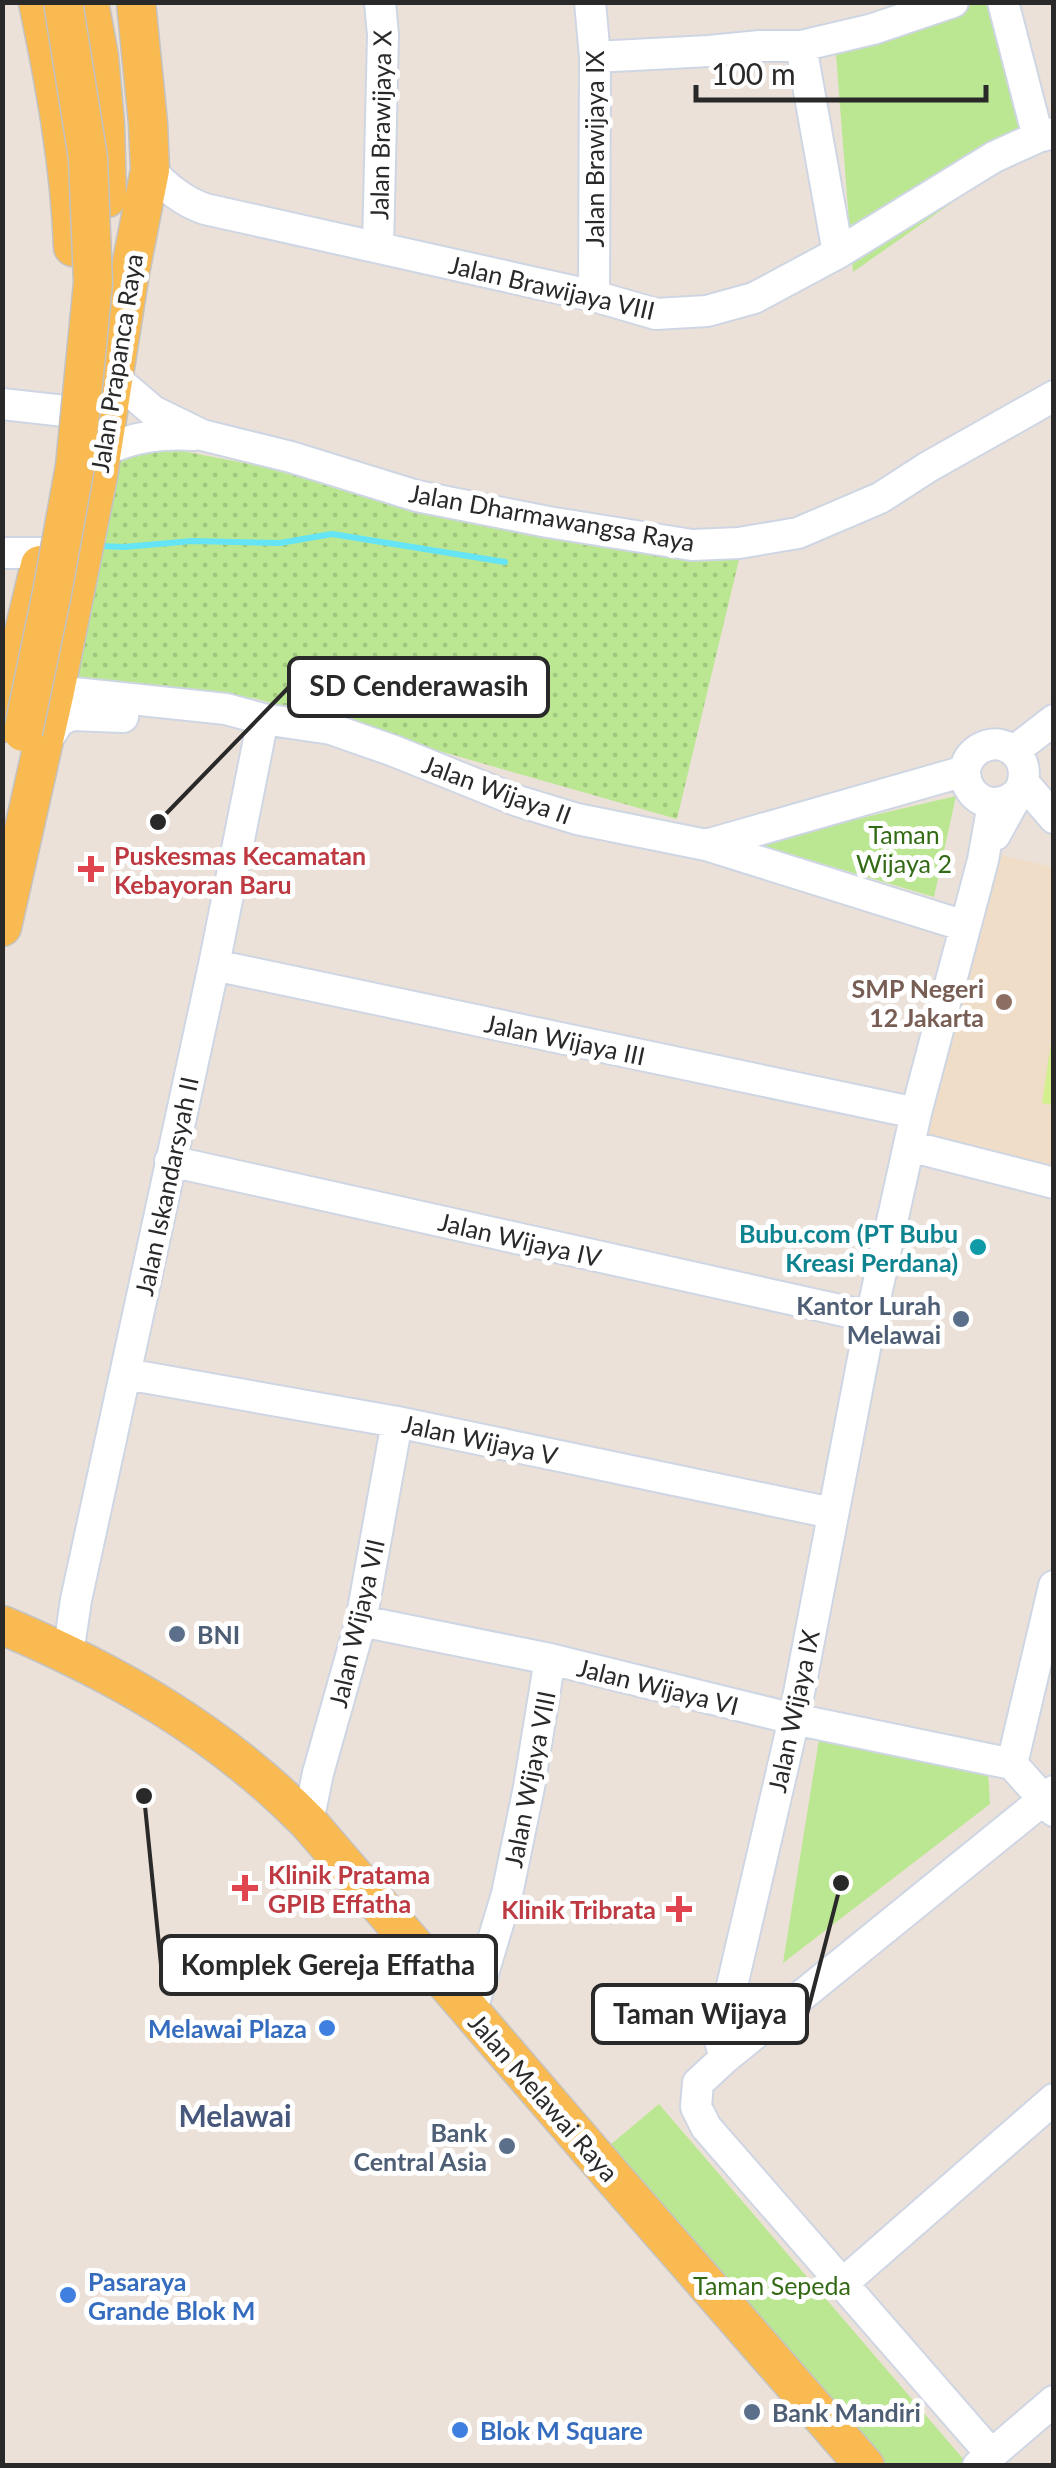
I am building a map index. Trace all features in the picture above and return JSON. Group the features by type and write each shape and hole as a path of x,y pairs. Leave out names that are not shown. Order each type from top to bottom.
{"main road":[{"name":"Jalan Prapanca Raya","path":"4,708 42,554 70,372 72,205 61,121 38,2"},
{"path":"2,829 52,593 74,466 93,283 88,158 63,2"},
{"path":"70,372 94,330 110,268 100,56 90,2"},
{"path":"119,2 135,125 135,223"},
{"name":"Jalan Prapanca Raya","path":"2,927 102,451 135,223 150,170 136,2"},
{"path":"4,708 48,720"},
{"name":"Jalan Melawai Raya","path":"2,1625 68,1654 167,1707 242,1760 274,1788 308,1822 865,2466"}],"street":[{"name":"Jalan Brawijaya X","path":"378,247 383,35 380,2"},
{"name":"Jalan Brawijaya IX","path":"590,2 595,57 594,296"},
{"path":"595,57 801,46 952,2"},
{"path":"1003,2 1046,135"},
{"path":"801,46 838,253"},
{"name":"Jalan Brawijaya VIII","path":"150,170 176,195 192,204 594,296 656,314 708,311 754,298 838,253 980,166 1046,135"},
{"path":"135,223 192,204"},
{"name":"Jalan Dharmawangsa Raya","path":"113,377 153,411 202,436"},
{"name":"Jalan Dharmawangsa Raya","path":"102,451 125,440 150,435 202,436 291,457 418,496 692,545 798,533 880,498 959,448 1054,396"},
{"path":"2,404 65,411"},
{"path":"2,553 42,554"},
{"name":"Jalan Wijaya II","path":"48,720 226,709 272,722"},
{"name":"Jalan Wijaya II","path":"48,720 59,721 72,714 272,722 331,729 518,801 576,819 706,845 964,926"},
{"path":"1014,751 1054,720"},
{"name":"Jalan Iskandarsyah II","path":"68,1654 76,1600 170,1161 272,722"},
{"path":"1012,793 1024,766 1014,751 1002,745 986,746 972,755 965,771 972,793 982,800 1012,793 1054,818"},
{"name":"Jalan Wijaya II","path":"706,845 965,771"},
{"name":"Jalan Wijaya IX","path":"725,2058 720,2041 722,2029 794,1719 871,1317 916,1113 983,860 1012,793"},
{"name":"Jalan Wijaya III","path":"214,964 916,1113"},
{"path":"909,1146 1054,1183"},
{"name":"Jalan Wijaya IV","path":"170,1161 871,1317"},
{"name":"Jalan Wijaya V","path":"126,1374 397,1422 832,1513"},
{"name":"Jalan Wijaya VII","path":"308,1822 318,1772 362,1621 397,1422"},
{"path":"1054,1586 1012,1764 1050,1801 725,2058 698,2083 696,2106 706,2128 842,2284 984,2460 1054,2401"},
{"name":"Jalan Wijaya VI","path":"362,1621 1012,1764"},
{"name":"Jalan Wijaya VIII","path":"471,2013 507,1894 530,1788 550,1660"},
{"path":"842,2284 1054,2099"}],"shaded area":[{"name":"SMP Negeri 12 Jakarta","path":"992,853 1053,867 1053,1170 922,1137"}],"green space":[{"path":"977,3 1017,3 1053,132 853,272 835,42"},
{"path":"115,438 690,549 742,547 677,819 254,698 59,694"},
{"name":"Taman Wijaya 2","path":"956,796 934,897 754,843"},
{"path":"1054,1043 1053,1105 1042,1103"},
{"path":"820,1733 988,1770 990,1804 783,1963"},
{"name":"Taman Sepeda","path":"659,2104 965,2461 960,2465 885,2465 610,2145"}],"waterway":[{"path":"99,546 192,541 280,543 332,534 505,562"}],"place":[{"name":"SD Cenderawasih","path":"158,822"},
{"name":"Puskesmas Kecamatan Kebayoran Baru","path":"91,869"},
{"name":"SMP Negeri 12 Jakarta","path":"1004,1002"},
{"name":"Bubu.com (PT Bubu Kreasi Perdana)","path":"978,1247"},
{"name":"Kantor Lurah Melawai","path":"961,1319"},
{"name":"BNI","path":"177,1634"},
{"name":"Komplek Gereja Effatha","path":"144,1796"},
{"name":"Taman Wijaya","path":"841,1883"},
{"name":"Klinik Pratama GPIB Effatha","path":"245,1888"},
{"name":"Klinik Tribrata","path":"679,1909"},
{"name":"Melawai Plaza","path":"327,2028"},
{"name":"Bank Central Asia","path":"507,2146"},
{"name":"Pasaraya Grande Blok M","path":"68,2295"},
{"name":"Bank Mandiri","path":"752,2412"},
{"name":"Blok M Square","path":"460,2430"}],"district":[{"name":"Melawai","path":"235,2115"}]}
